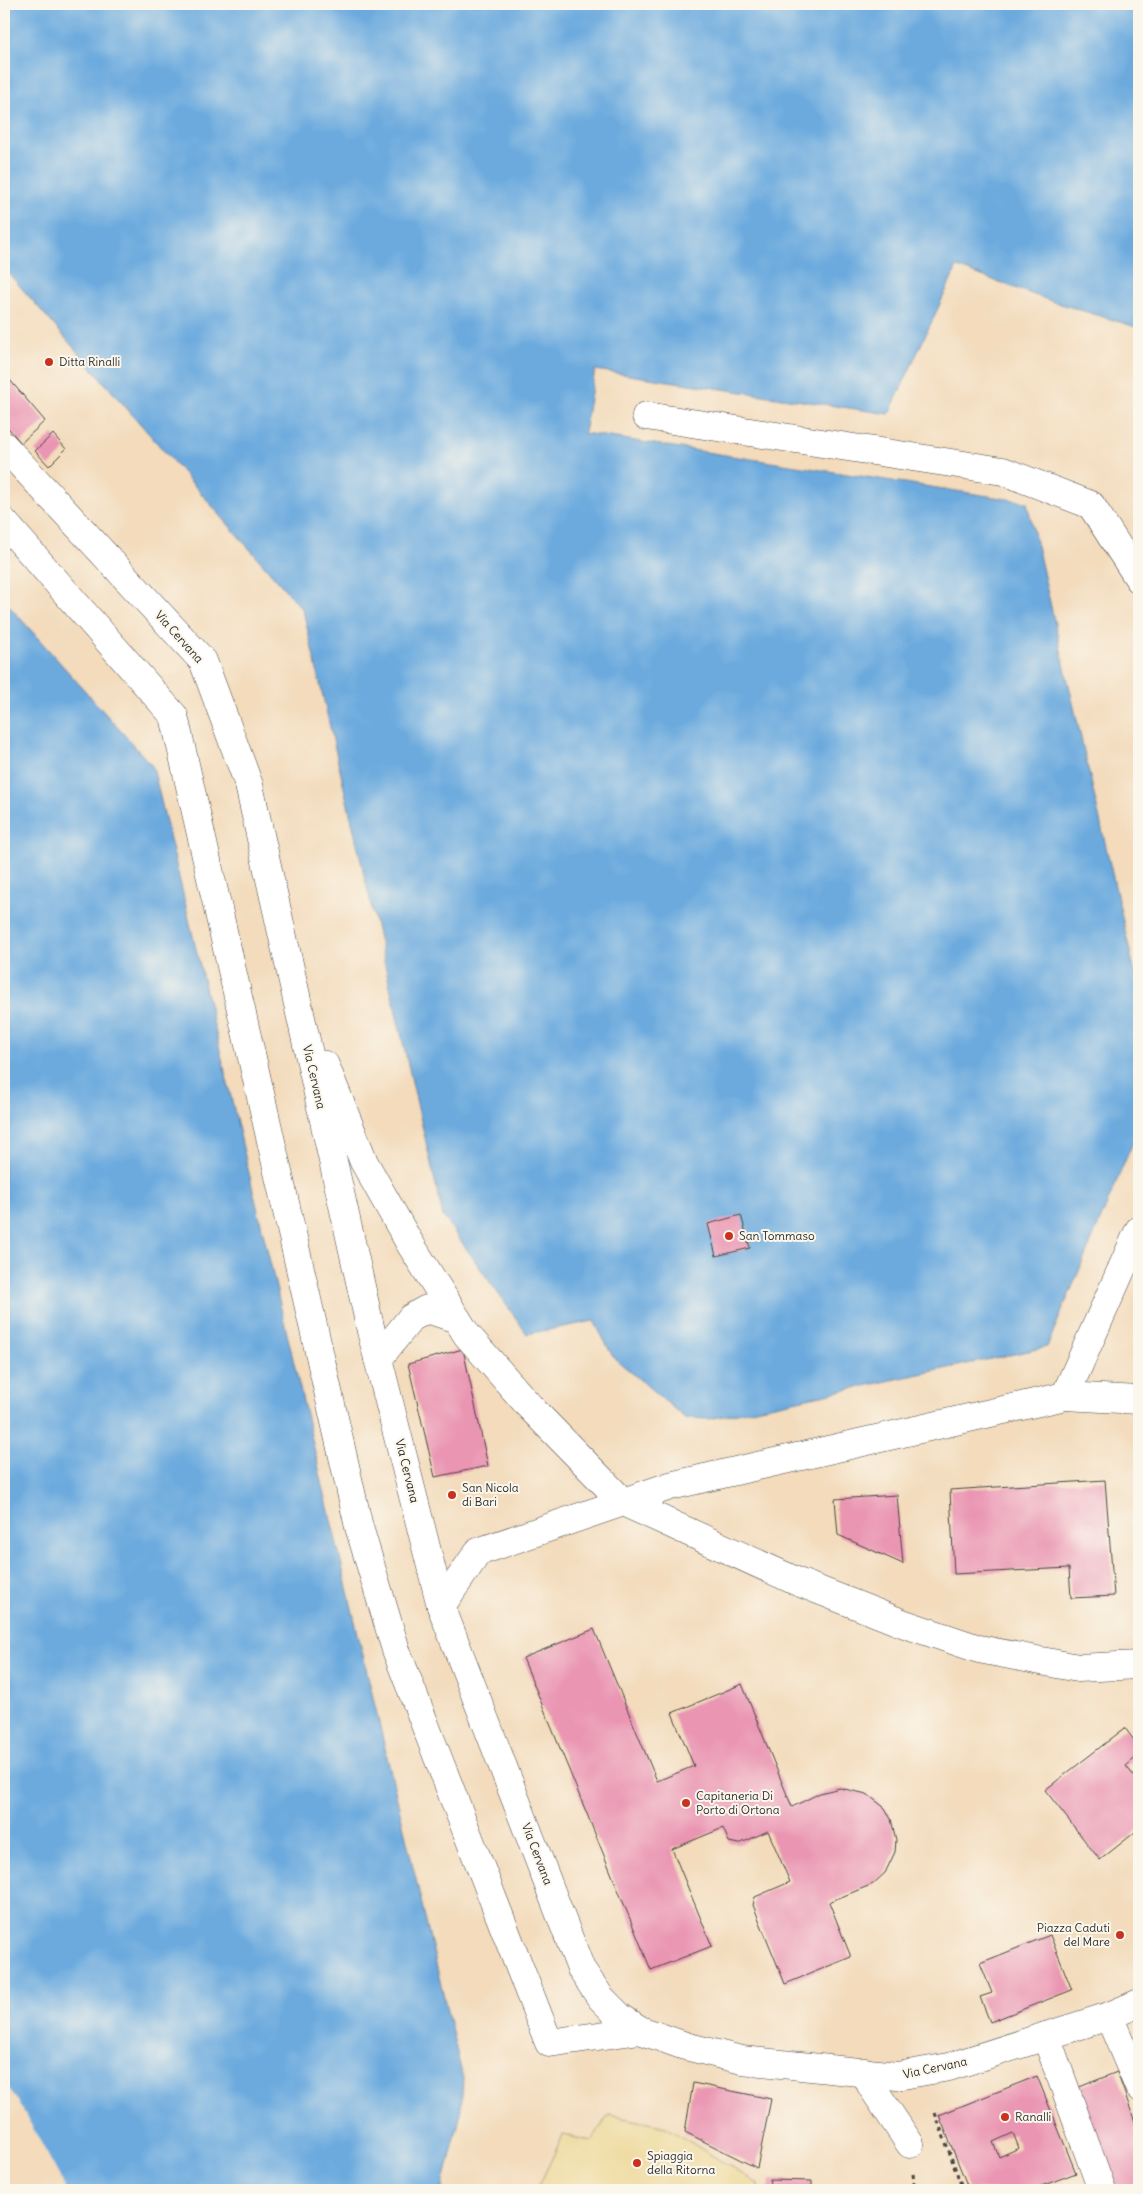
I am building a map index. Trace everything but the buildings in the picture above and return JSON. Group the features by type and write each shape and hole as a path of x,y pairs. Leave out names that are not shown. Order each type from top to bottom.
{"lane":[{"path":"646,416 1004,471 1091,505 1139,578"},
{"name":"Via Cervana","path":"4,446 203,661 249,785 378,1359 441,1606 581,1969 601,1998 620,2017 640,2030 685,2046 742,2060 897,2076 949,2067 1109,2016 1139,2003"},
{"path":"4,522 174,716 359,1527 396,1650 549,2043 640,2030"},
{"path":"295,992 364,1162 409,1242 467,1335 531,1408 623,1502 798,1582 902,1623 979,1649 1078,1668 1139,1665"},
{"path":"1066,1396 1139,1230"},
{"path":"378,1359 411,1318 427,1309 458,1319"},
{"path":"441,1606 478,1552 670,1486 1066,1396 1139,1400"},
{"path":"1109,2016 1139,2087"},
{"path":"1046,2036 1102,2190"},
{"path":"865,2072 872,2087 910,2144"}],"path":[{"path":"934,2113 963,2190"}],"sand":[{"name":"Spiaggia della Ritorna","path":"609,2115 666,2127 758,2184 758,2190 537,2190 563,2135 591,2141"}],"water":[{"path":"4,4 1139,4 1139,328 1051,301 957,267 889,414 595,370 584,433 1027,502 1139,991 1139,1128 1047,1347 709,1419 685,1418 613,1357 594,1321 527,1334 443,1216 303,610 4,268"},
{"path":"4,600 153,767 463,2078 461,2113 442,2190 4,2190"}],"pier":[{"path":"4,2084 18,2101 67,2190 10,2190 4,2181"}],"place":[{"name":"Ditta Rinalli","path":"49,362"},
{"name":"San Tommaso","path":"729,1236"},
{"name":"San Nicola di Bari","path":"452,1495"},
{"name":"Capitaneria Di Porto di Ortona","path":"686,1803"},
{"name":"Piazza Caduti del Mare","path":"1120,1935"},
{"name":"Ranalli","path":"1005,2117"},
{"name":"Spiaggia della Ritorna","path":"637,2163"}]}
